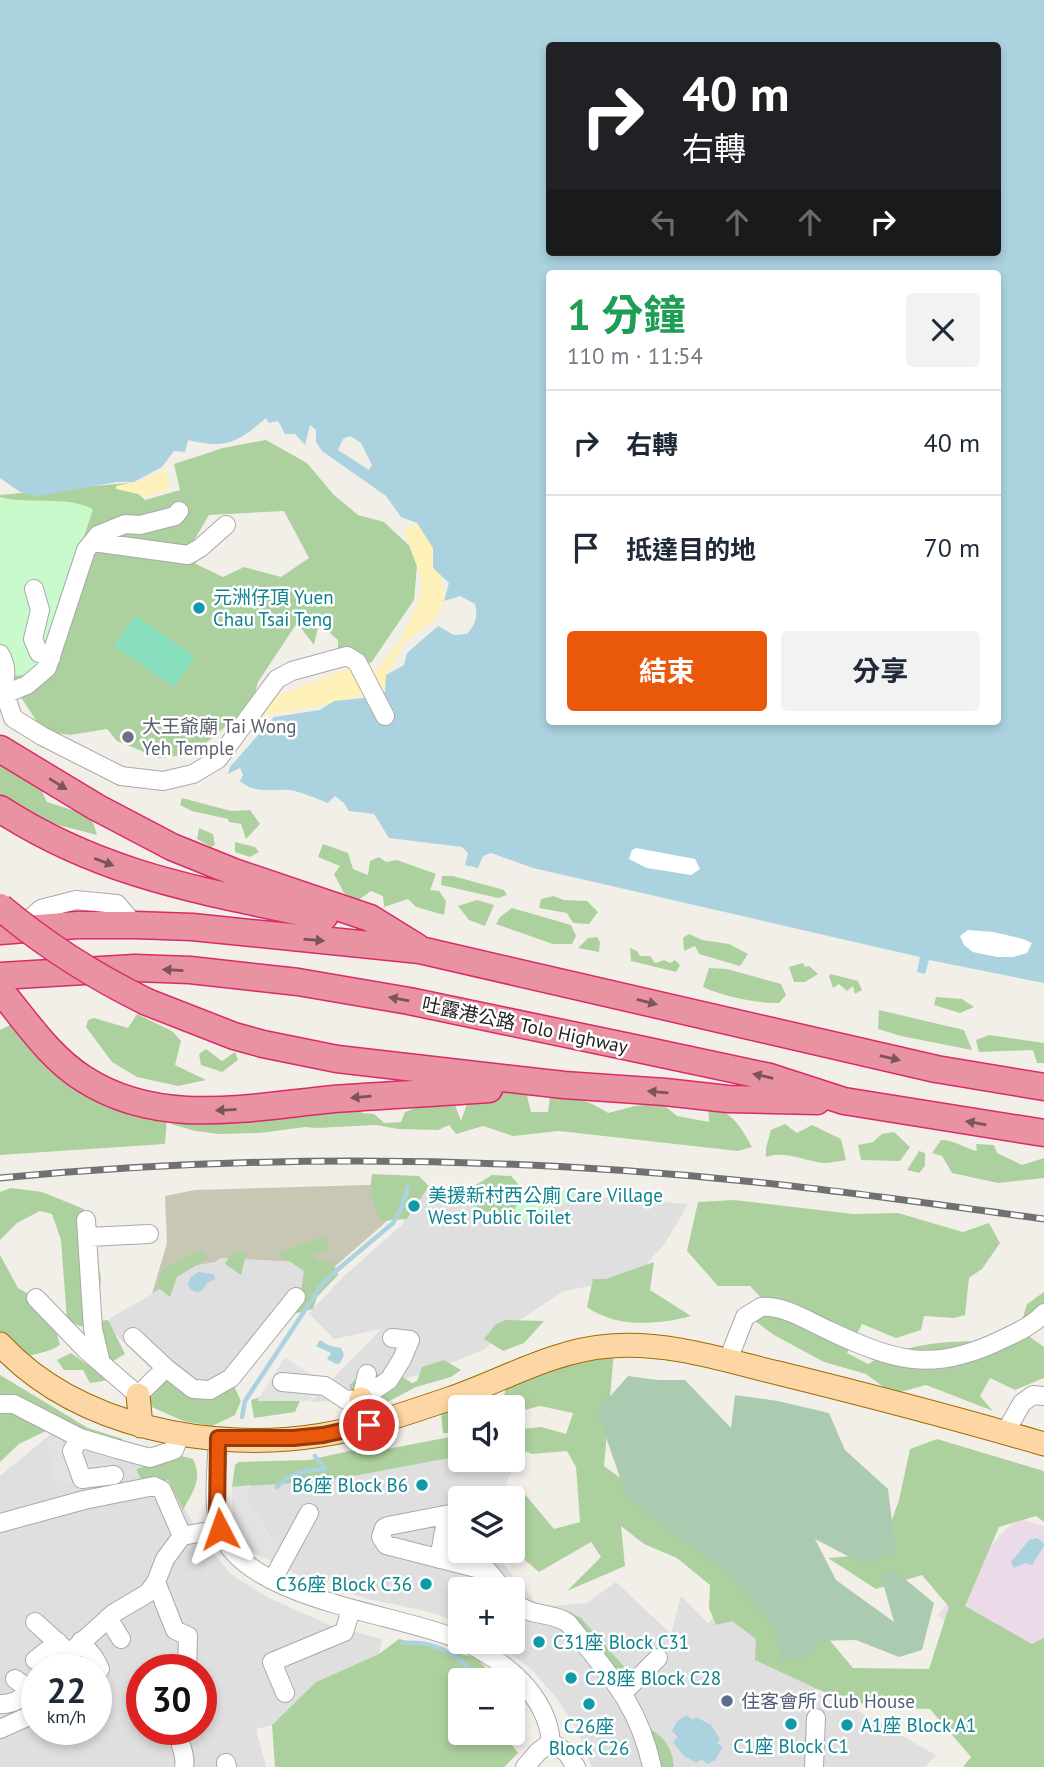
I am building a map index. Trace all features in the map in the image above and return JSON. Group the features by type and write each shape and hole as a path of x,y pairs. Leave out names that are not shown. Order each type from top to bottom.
{"highway":[{"path":"0,749 96,807 172,847 234,872 370,918 420,950"},
{"path":"0,808 45,836 132,873 182,887 394,933"},
{"path":"0,907 77,964 147,1002 234,1036 295,1052 373,1065 564,1085 728,1099 844,1101"},
{"path":"10,930 135,925 420,950 936,1069 1044,1087"},
{"name":"吐露港公路 Tolo Highway","path":"0,976 135,968 190,970 298,982 409,1001 770,1077 844,1101 1044,1133"},
{"path":"6,998 47,1047 75,1073 110,1093 151,1107 220,1110 377,1096 564,1085"}],"main road":[{"path":"0,1344 51,1387 88,1406 141,1426 218,1438 293,1438 323,1435 369,1425 448,1399 544,1361 580,1350 610,1346 644,1346 727,1360 1044,1444"},
{"path":"138,1395 141,1426"},
{"path":"361,1399 369,1425"}],"street":[{"path":"2,693 27,685 47,668 86,550 98,535 125,524 140,525 175,516 179,511"},
{"path":"93,542 188,555 226,525"},
{"path":"33,589 40,610 33,639 39,653 51,658"},
{"path":"0,654 5,663 2,693 13,718 42,736 121,776 163,781 193,774 218,760 277,679 292,671 347,656 357,662 385,716"},
{"path":"102,1363 93,1329 87,1229 149,1234"},
{"path":"133,1337 193,1389 210,1390 231,1378 296,1297"},
{"path":"36,1298 64,1328 138,1395 166,1368"},
{"path":"727,1360 745,1317 761,1307 782,1309 882,1354 922,1360 949,1358 988,1346 1024,1328 1044,1314"},
{"path":"282,1382 325,1386 346,1400 361,1399 385,1384 402,1359 410,1340 392,1338"},
{"path":"361,1399 367,1374"},
{"path":"1005,1433 1022,1403 1034,1395 1044,1396"},
{"path":"0,1404 14,1404 80,1438 150,1458 174,1450 181,1433"},
{"path":"80,1438 72,1451 82,1479 114,1475"},
{"path":"218,1438 217,1512 225,1542 237,1558 273,1579 351,1610 426,1627 448,1636"},
{"path":"0,1523 84,1500 155,1486 162,1490 182,1536"},
{"path":"273,1579 309,1513"},
{"path":"448,1514 388,1526 381,1533 383,1542 488,1572 492,1577"},
{"path":"57,1654 148,1594 165,1559 182,1536 220,1529"},
{"path":"439,1559 448,1531"},
{"path":"156,1582 175,1630 188,1636 187,1654"},
{"path":"285,1693 272,1662 344,1632 351,1610"},
{"path":"525,1612 565,1620 623,1693 641,1725 652,1767"},
{"path":"108,1618 121,1639"},
{"path":"67,1646 38,1625 67,1646 84,1654"},
{"path":"499,1654 513,1674 536,1698 547,1718 551,1742 567,1753 576,1767"},
{"path":"623,1693 658,1658"},
{"path":"15,1679 21,1683"},
{"path":"0,1704 5,1705 21,1698"},
{"path":"0,1714 19,1712 21,1709"},
{"path":"814,1767 816,1717"},
{"path":"0,1729 21,1720"},
{"path":"525,1767 551,1742"},
{"path":"181,1745 186,1759 184,1767"}],"shaded area":[{"path":"402,1184 394,1215 308,1290 301,1262 221,1258 215,1262 193,1266 152,1294 167,1243 165,1196 195,1190"},
{"path":"413,1188 438,1192 559,1194 688,1204 666,1242 644,1267 621,1280 564,1291 518,1321 483,1350 428,1372 330,1401 310,1402 381,1329 334,1339 309,1313 344,1276 403,1224"},
{"path":"221,1258 301,1262 308,1290 254,1366 217,1402 167,1385 106,1328 110,1318 193,1266 215,1262"},
{"path":"285,1357 309,1373 320,1390 309,1401 257,1401"},
{"path":"51,1434 156,1460 206,1545 232,1575 267,1597 332,1626 382,1639 379,1654 316,1682 272,1725 256,1729 266,1767 0,1767 0,1476"},
{"path":"59,1438 83,1463 111,1464 115,1477 57,1488 46,1439"},
{"path":"448,1458 448,1472 511,1472 505,1486 448,1486 448,1563 502,1563 514,1577 448,1577 448,1619 333,1588 329,1578 326,1585 293,1573 246,1499 251,1485 327,1481"},
{"path":"251,1485 246,1500 293,1573 253,1552 238,1535 232,1520 232,1487"},
{"path":"1024,1520 1044,1526 1044,1719 938,1615 1002,1533 1013,1523"},
{"path":"616,1582 671,1634 681,1596 708,1623 725,1608 803,1668 830,1710 856,1710 936,1755 925,1767 592,1767 576,1728 558,1700 532,1670 511,1654 525,1654 525,1590 540,1607 587,1603"}],"green space":[{"path":"266,440 307,463 333,494 358,515 384,522 418,554 414,600 371,663 338,654 338,640 330,633 329,622 320,618 314,645 297,623 258,682 252,704 193,754 159,758 117,741 107,729 70,735 43,731 0,665 0,495 127,483 145,500 180,490 174,464 223,448","holes":["284,511 309,558 281,577 244,567 223,577 196,564 193,542 209,515"]},
{"path":"0,497 71,502 93,509 42,665 24,675 0,677"},
{"path":"135,615 195,657 174,687 114,646"},
{"path":"0,741 39,785 47,802 91,816 97,835 39,820 0,814"},
{"path":"182,798 231,811 250,810 260,824 246,839 241,824 192,811 180,805"},
{"path":"199,828 213,834 215,845 211,847 197,839"},
{"path":"235,842 255,847 259,852 250,857 235,852"},
{"path":"323,844 348,853 353,869 368,875 370,861 379,857 386,862 397,860 436,874 430,890 439,891 446,901 444,915 416,907 408,899 384,907 383,896 371,891 357,901 344,893 334,874 340,866 318,857"},
{"path":"442,876 453,876 504,890 507,895 498,898 441,885"},
{"path":"553,896 564,900 587,901 598,912 589,924 573,923 567,913 539,908 541,899"},
{"path":"477,900 494,905 485,926 469,920 458,906"},
{"path":"512,908 571,925 576,936 572,944 553,944 496,924 500,917"},
{"path":"689,934 702,940 729,944 748,954 740,966 699,954 695,946 684,951 683,938"},
{"path":"597,937 600,942 599,952 578,948 588,938"},
{"path":"630,948 640,956 650,956 655,963 664,960 670,963 675,960 680,965 676,972 631,961"},
{"path":"803,963 818,974 805,982 794,982 789,967"},
{"path":"709,968 727,969 781,984 786,995 779,1003 770,1003 740,999 712,991 703,987"},
{"path":"831,974 858,981 862,990 855,994 853,986 847,991 839,984 833,988 829,976"},
{"path":"936,997 962,999 974,1007 960,1013 934,1005"},
{"path":"879,1010 964,1030 972,1050 878,1029"},
{"path":"137,1014 172,1031 181,1041 175,1065 206,1080 178,1086 137,1077 112,1062 86,1027 88,1020 94,1018 128,1028"},
{"path":"10,1025 32,1052 52,1070 167,1118 165,1144 0,1155 0,1030"},
{"path":"989,1035 1044,1043 1044,1063 1037,1063 1033,1050 979,1052 976,1040"},
{"path":"206,1049 222,1061 235,1052 238,1060 222,1072 201,1065 199,1054"},
{"path":"521,1090 526,1092 531,1112 548,1112 550,1096 580,1100 608,1113 661,1103 677,1116 709,1122 708,1105 724,1112 735,1121 752,1147 738,1151 559,1131 513,1136 483,1126 456,1134 449,1125 438,1130 398,1129 376,1125 219,1134 171,1124 171,1105 355,1106 362,1113 374,1114 384,1123 401,1122 405,1112 432,1099 453,1100 461,1121 469,1098"},
{"path":"785,1124 797,1133 812,1125 841,1139 846,1160 823,1163 787,1155 766,1157 771,1130"},
{"path":"894,1132 910,1147 900,1161 861,1160 858,1145 873,1142 882,1134"},
{"path":"941,1140 977,1151 976,1144 994,1145 997,1153 1022,1165 1044,1158 1044,1178 998,1183 952,1173 942,1156 932,1153"},
{"path":"919,1151 925,1153 925,1166 919,1173 907,1170"},
{"path":"372,1174 419,1176 429,1186 407,1219 380,1221 370,1192"},
{"path":"492,1175 511,1176 540,1199 518,1225 498,1224 473,1205 474,1186"},
{"path":"11,1188 42,1192 84,1209 79,1233 96,1260 101,1280 96,1299 82,1327 67,1320 61,1240 52,1214 40,1211 17,1223 0,1240 0,1192"},
{"path":"527,1188 575,1190 577,1200 542,1211 522,1223 514,1210"},
{"path":"734,1200 853,1214 898,1213 963,1232 989,1223 1000,1243 982,1269 969,1278 965,1315 954,1318 924,1316 921,1330 896,1338 862,1324 847,1353 868,1364 903,1349 922,1345 959,1341 1016,1341 1027,1304 1044,1292 1044,1306 1030,1337 1044,1347 1044,1378 1015,1390 990,1378 980,1396 993,1411 926,1385 893,1394 866,1374 824,1362 774,1335 751,1318 772,1309 750,1286 718,1286 687,1251 698,1202"},
{"path":"325,1236 330,1251 313,1253 316,1261 333,1261 338,1275 317,1297 313,1309 289,1315 301,1292 304,1271 277,1253"},
{"path":"200,1250 208,1258 177,1277 170,1297 157,1287 163,1269"},
{"path":"247,1251 241,1275 225,1264 231,1253"},
{"path":"0,1255 18,1288 49,1306 60,1345 18,1360 0,1341"},
{"path":"654,1262 650,1290 691,1316 637,1323 610,1319 587,1307 593,1279 606,1279"},
{"path":"108,1320 125,1354 113,1361 84,1336 101,1321"},
{"path":"506,1320 544,1321 524,1343 503,1351 484,1339 496,1324"},
{"path":"578,1346 614,1352 604,1466 811,1618 853,1668 929,1669 949,1607 922,1575 876,1589 828,1558 880,1554 899,1500 910,1449 937,1439 1044,1471 1044,1522 1036,1516 999,1527 965,1606 1032,1644 1044,1638 1044,1767 963,1767 971,1757 930,1709 896,1708 843,1701 755,1660 756,1639 732,1621 716,1625 709,1608 710,1585 677,1558 644,1544 621,1526 625,1566 567,1591 601,1557 591,1542 539,1572 525,1560 525,1494 554,1529 580,1522 576,1467 567,1451 532,1454 525,1451 525,1429 541,1427 566,1434 573,1413 540,1406 525,1410 525,1395 504,1395 507,1386"},
{"path":"71,1353 109,1380 90,1383 83,1370 64,1370 57,1360"},
{"path":"444,1360 461,1370 451,1377 416,1387 376,1408 358,1406 350,1401 350,1385 361,1374 399,1375 412,1383 417,1381 422,1367"},
{"path":"156,1368 179,1382 234,1386 241,1401 235,1415 212,1426 183,1421 143,1403"},
{"path":"0,1375 88,1428 123,1439 113,1452 50,1429 19,1444 0,1462"},
{"path":"628,1376 685,1380 731,1428 735,1395 778,1401 829,1413 845,1450 888,1489 896,1553 865,1565 815,1539 836,1580 894,1622 881,1576 894,1570 934,1603 922,1650 899,1657 856,1640 819,1641 810,1655 781,1662 774,1627 724,1570 627,1498 597,1411"},
{"path":"271,1394 300,1401 295,1412 254,1418 251,1400"},
{"path":"448,1406 448,1433 443,1433 441,1412"},
{"path":"448,1437 448,1458 327,1481 232,1487 235,1465 239,1462 309,1460 367,1447 377,1451"},
{"path":"178,1455 193,1459 197,1473 196,1485 183,1510 168,1480 142,1481 136,1469"},
{"path":"566,1610 581,1618 627,1670 608,1680 566,1626"},
{"path":"399,1639 448,1651 448,1654 477,1658 486,1668 448,1668 448,1745 512,1745 518,1753 504,1767 275,1767 272,1725 316,1682 379,1654"},
{"path":"639,1723 663,1739 673,1758 674,1767 643,1767"}],"sand":[{"path":"166,469 170,489 147,496 116,489 116,486 143,480"},
{"path":"420,521 433,541 435,565 441,577 445,599 436,618 405,642 387,674 387,689 317,707 260,716 273,697 349,668 356,677 378,669 402,637 422,593 420,575 404,531"}],"water":[{"path":"0,0 1044,0 1044,983 929,960 925,974 917,972 920,957 533,868 491,853 483,856 478,868 465,865 468,853 462,847 389,838 374,814 349,811 335,796 328,803 295,791 260,790 240,781 243,775 240,768 228,774 230,767 274,717 320,710 334,701 364,698 385,692 386,675 404,665 407,653 438,626 454,635 467,634 476,620 475,604 460,596 444,601 449,583 433,568 433,548 417,523 401,517 386,496 322,451 316,442 316,430 310,425 305,445 295,434 285,434 278,421 269,423 266,418 230,442 212,444 188,440 185,452 174,451 162,467 134,482 117,482 37,496 20,492 0,478","holes":["350,436 361,443 372,465 369,470 338,450 343,439"]},
{"path":"198,1272 214,1274 215,1279 207,1283 202,1291 196,1292 190,1289 188,1283"},
{"path":"320,1340 341,1348 344,1355 340,1363 336,1364 327,1359 331,1353 316,1346"},
{"path":"1037,1538 1044,1546 1032,1565 1025,1563 1014,1568 1011,1562 1029,1540"},
{"path":"687,1715 693,1720 696,1717 711,1725 720,1739 717,1743 723,1747 715,1760 707,1764 701,1759 697,1763 684,1756 673,1742 678,1737 672,1731 677,1721"}],"pier":[{"path":"636,848 695,859 700,869 691,875 647,868 629,859 632,850"},
{"path":"968,930 993,932 1032,943 1027,953 1013,957 997,957 973,952 964,945 960,936"}],"waterway":[{"path":"242,1417 245,1401 319,1289 329,1277 393,1223 402,1207 408,1187"},
{"path":"277,1487 293,1475 325,1469 315,1456"},
{"path":"403,1643 437,1647 456,1657 468,1668"}],"railway":[{"path":"0,1178 188,1165 378,1161 473,1163 661,1173 755,1182 1044,1219"}],"place":[{"name":"元洲仔頂 Yuen Chau Tsai Teng","path":"199,608"},
{"name":"大王爺廟 Tai Wong Yeh Temple","path":"128,737"},
{"name":"美援新村西公廁 Care Village West Public Toilet","path":"414,1206"},
{"name":"B6座 Block B6","path":"422,1485"},
{"name":"C36座 Block C36","path":"426,1584"},
{"name":"C31座 Block C31","path":"539,1642"},
{"name":"C28座 Block C28","path":"571,1678"},
{"name":"住客會所 Club House","path":"727,1701"},
{"name":"C26座 Block C26","path":"589,1704"},
{"name":"C1座 Block C1","path":"791,1724"},
{"name":"A1座 Block A1","path":"847,1725"}],"route":[{"path":"220,1529 217,1512 218,1438 293,1438 323,1435 369,1425"}]}
